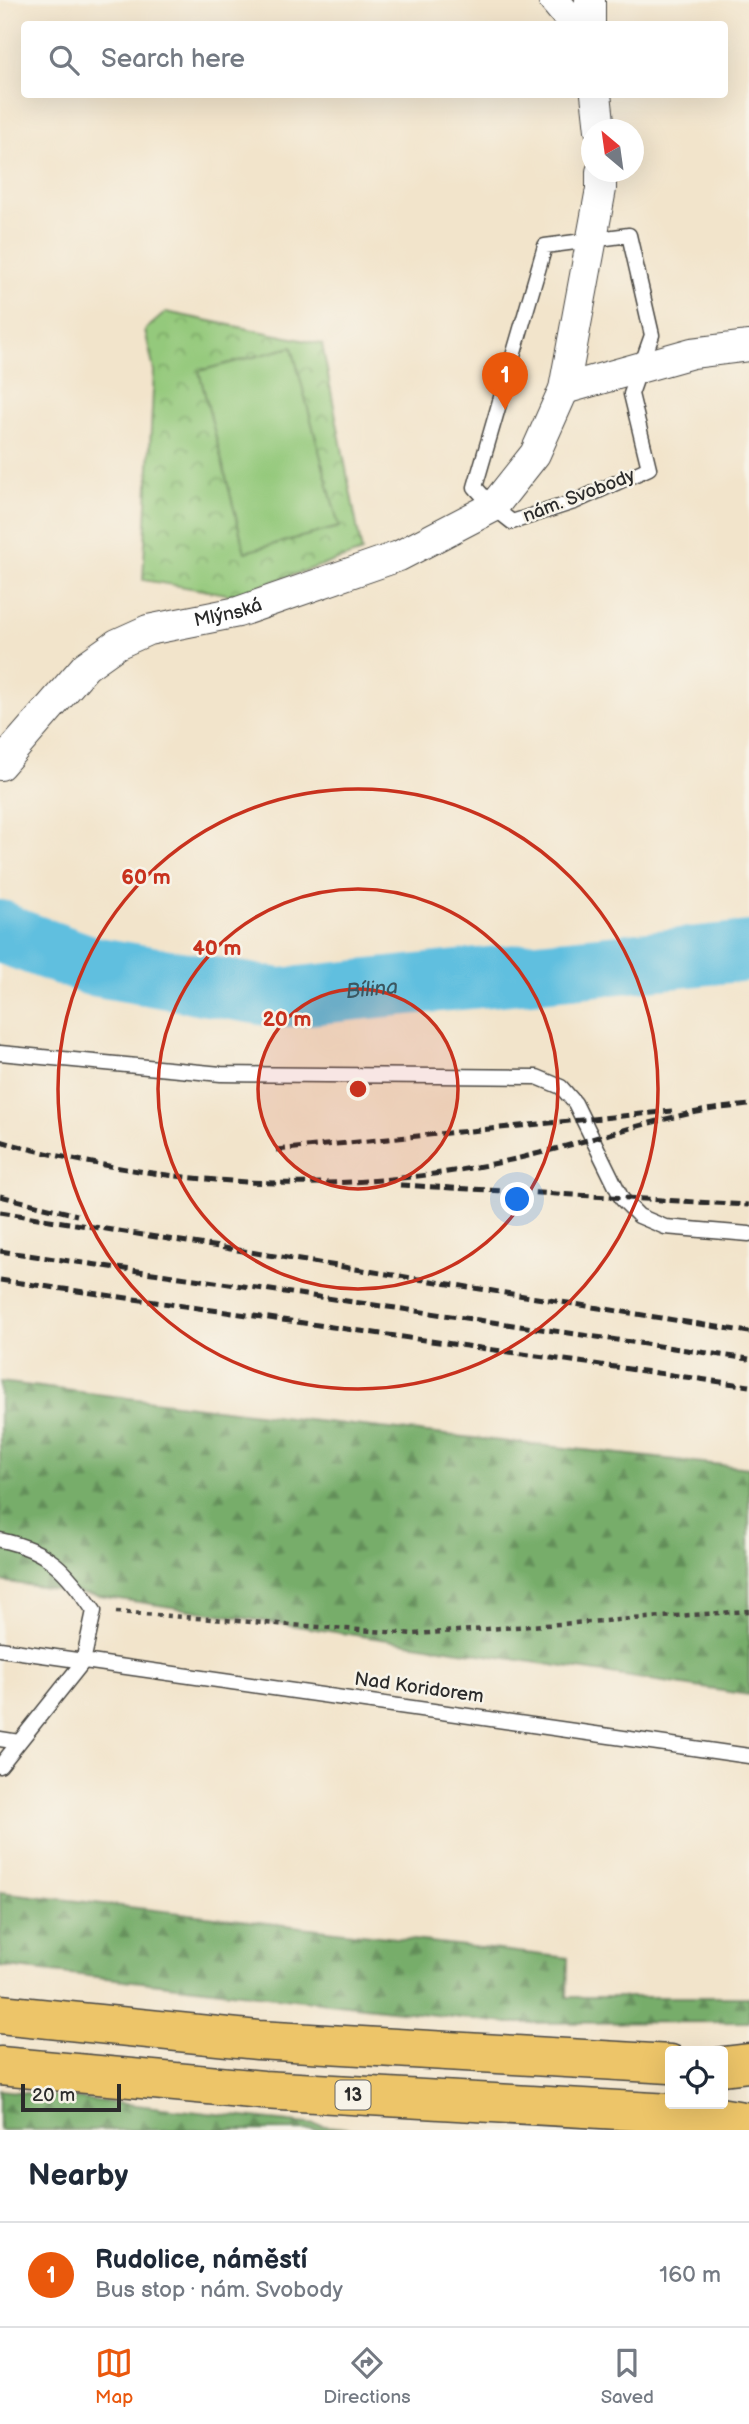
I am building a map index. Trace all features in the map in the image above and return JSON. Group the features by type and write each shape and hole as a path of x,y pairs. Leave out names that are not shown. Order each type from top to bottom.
{"highway":[{"path":"0,2014 258,2040 665,2064"},
{"path":"728,2066 749,2065"},
{"name":"13","path":"0,2066 263,2090 749,2116"},
{"path":"707,2115 749,2122"}],"street":[{"path":"554,0 572,21"},
{"path":"590,0 590,21"},
{"path":"596,98 599,119"},
{"name":"nám. Svobody","path":"493,507 535,454 564,389 601,182"},
{"path":"564,389 692,353 749,346"},
{"name":"Mlýnská","path":"0,765 86,666 117,644 148,630 238,612 399,556 493,507"}],"lane":[{"name":"nám. Svobody","path":"629,235 652,335 641,368 631,394 649,468 574,502 512,522 475,488 544,246 629,235"},
{"path":"0,1053 221,1074 537,1077 561,1087 575,1103 622,1199 639,1216 664,1227 749,1234"},
{"path":"0,1540 45,1555 72,1579 94,1611 83,1662 0,1766"},
{"name":"Nad Koridorem","path":"0,1649 749,1756"},
{"path":"0,1739 19,1742"}],"path":[{"path":"94,1611 414,1634 749,1611"}],"green space":[{"path":"166,312 322,344 362,552 232,595 143,580 154,371 145,330"},
{"path":"292,347 339,527 245,552 199,371"},
{"path":"0,1382 298,1419 749,1468 749,1695 0,1581"},
{"path":"0,1892 568,1958 567,1997 749,1997 749,2022 507,2023 0,1966"},
{"path":"0,2090 362,2130 0,2130"}],"waterway":[{"name":"Bílina","path":"0,930 12,937 92,966 279,998 749,951"}],"railway":[{"path":"0,1141 58,1156 176,1176 236,1181 357,1182 476,1167 532,1155 669,1118 710,1109 749,1105"},
{"path":"276,1150 672,1111"},
{"path":"400,1185 749,1205"},
{"path":"0,1196 77,1215"},
{"path":"0,1212 749,1332"},
{"path":"0,1251 749,1359"},
{"path":"0,1280 749,1386"}],"place":[{"name":"Rudolice, náměstí","path":"505,410"}]}
